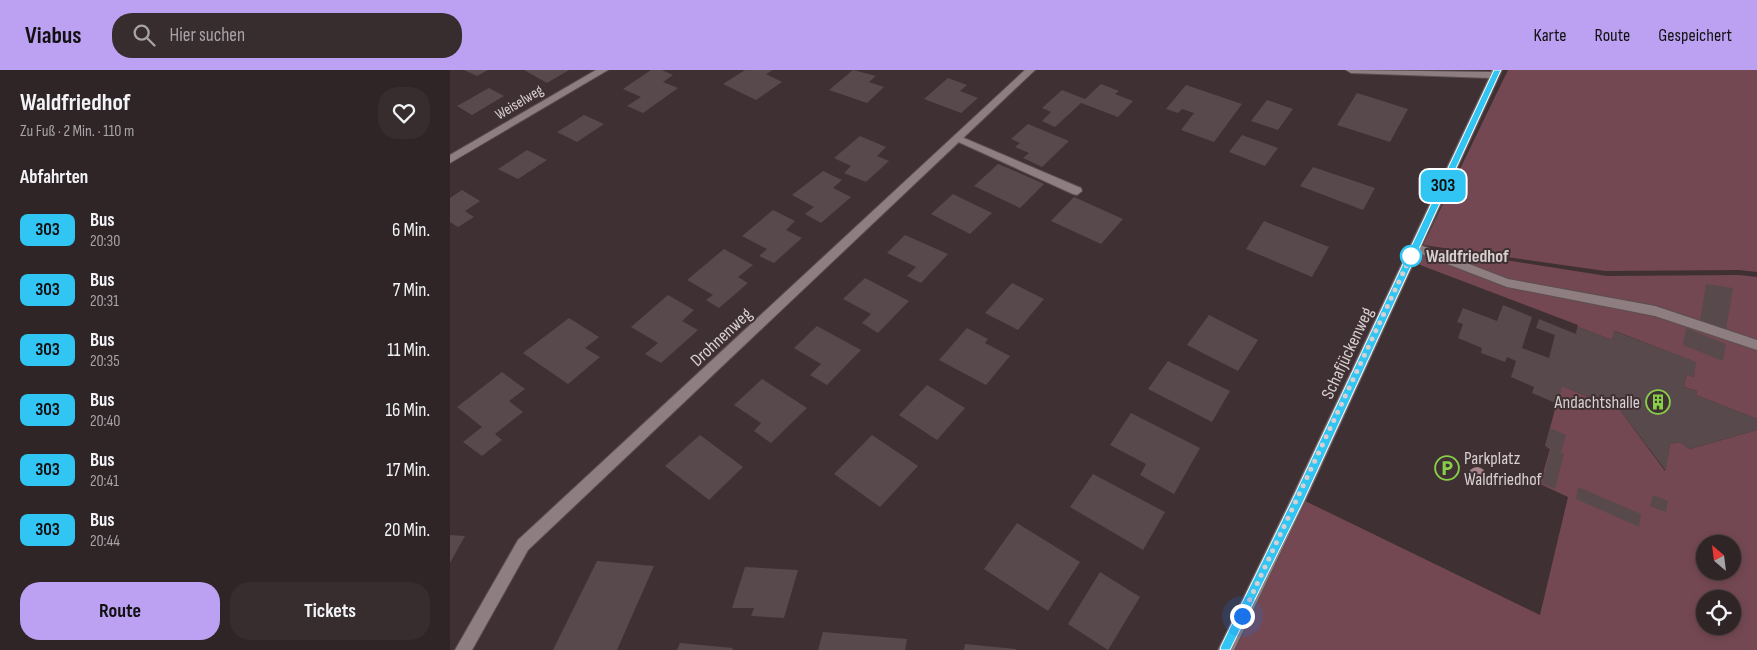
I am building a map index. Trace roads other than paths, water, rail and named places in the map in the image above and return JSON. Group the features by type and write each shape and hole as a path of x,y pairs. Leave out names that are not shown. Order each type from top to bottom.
{"street":[{"name":"Weiselweg","path":"450,160 603,70"},
{"name":"Drohnenweg","path":"463,650 523,545 1030,70"},
{"path":"1351,70 1496,73"},
{"name":"Schafjückenweg","path":"1226,650 1496,73"},
{"path":"957,138 1077,191"},
{"path":"1415,247 1507,283 1655,311 1757,345"}],"place":[{"name":"Waldfriedhof","path":"1411,256"},
{"name":"Andachtshalle","path":"1658,402"},
{"name":"Parkplatz Waldfriedhof","path":"1447,468"}]}
